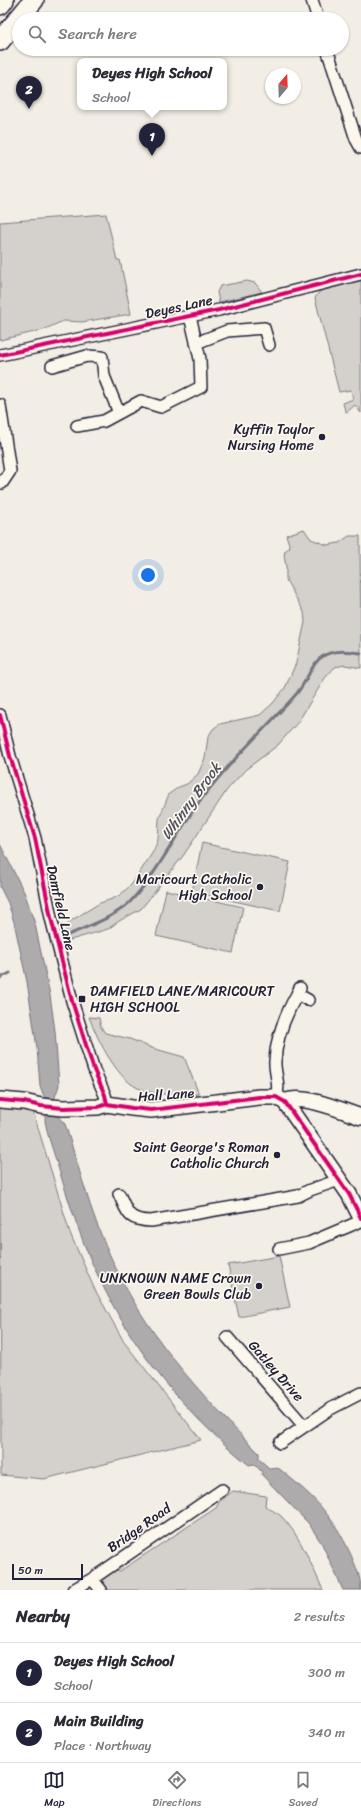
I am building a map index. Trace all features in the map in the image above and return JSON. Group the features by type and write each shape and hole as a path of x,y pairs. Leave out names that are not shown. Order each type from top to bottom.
{"highway":[{"path":"0,5 4,0"},
{"path":"24,12 34,0"},
{"path":"0,41 12,27"}],"street":[{"path":"312,0 316,12"},
{"path":"329,56 356,140 361,148"},
{"name":"Deyes Lane","path":"0,355 267,299 361,274"},
{"path":"77,426 104,421 141,401 161,407 201,387 200,359 190,316"},
{"path":"196,343 227,331 264,328 269,346"},
{"path":"52,366 87,356 102,357 104,376 119,413"},
{"path":"0,405 4,427 2,436 10,471 2,483 0,482"},
{"name":"Damfield Lane","path":"0,715 5,754 35,838 51,918 72,1001 94,1070 105,1095 107,1104"},
{"path":"279,1249 309,1243 361,1220 349,1194 280,1099 278,1092 275,1061 277,1044 286,1017 298,991 308,1000"},
{"name":"Hall Lane","path":"0,1100 63,1108 98,1107 107,1104 151,1110 259,1097 280,1099 291,1098 326,1105 360,1116"},
{"path":"119,1194 128,1215 139,1221 151,1221 298,1196 310,1190 339,1180"},
{"name":"Gatley Drive","path":"227,1336 304,1426"},
{"path":"280,1443 330,1409 361,1393"},
{"name":"Bridge Road","path":"73,1590 92,1579 222,1490"},
{"path":"92,1579 101,1590"}],"shaded area":[{"path":"106,214 117,260 120,260 131,314 82,322 63,321 43,330 0,340 0,222"},
{"path":"361,280 361,413 355,405 347,412 345,411 343,403 353,399 351,390 339,392 315,298 320,291"},
{"path":"247,281 255,283 262,292 219,302 217,292 220,286"},
{"path":"304,529 311,539 327,545 339,543 349,536 360,536 361,668 345,665 335,667 325,678 298,722 278,745 245,770 227,790 183,856 141,909 108,929 67,941 65,927 72,920 100,903 120,895 132,884 153,852 158,840 159,819 169,794 179,787 187,784 198,774 205,758 208,737 213,729 220,724 260,715 273,703 285,688 296,663 305,622 304,612 286,580 284,556 285,551 290,547 286,535"},
{"path":"202,843 290,862 280,911 192,892"},
{"path":"0,844 25,894 35,924 50,995 55,1031 59,1085 54,1101 55,1109 65,1124 96,1222 123,1282 138,1309 174,1360 215,1408 259,1453 259,1459 269,1468 277,1467 311,1496 328,1516 344,1540 351,1555 359,1576 361,1590 343,1590 322,1544 309,1524 262,1475 262,1472 254,1464 249,1465 226,1446 204,1425 164,1381 129,1332 100,1280 84,1245 48,1135 45,1121 46,1101 40,1086 37,1048 27,982 14,922 8,903 0,887"},
{"path":"166,890 243,907 233,953 156,936"},
{"path":"89,1017 99,1018 101,1027 105,1033 130,1039 152,1048 184,1057 199,1094 164,1094 143,1090 134,1086 125,1079 110,1060"},
{"path":"0,1106 32,1108 70,1233 94,1288 124,1342 201,1440 44,1479 1,1475"},
{"name":"UNKNOWN NAME Crown Green Bowls Club","path":"279,1256 290,1307 239,1317 228,1265"},
{"path":"233,1491 266,1496 265,1506 278,1513 294,1532 305,1551 323,1590 107,1590 101,1581 103,1575 113,1568 120,1571 216,1508 219,1502"}],"waterway":[{"name":"Whinny Brook","path":"68,935 116,913 130,902 140,891 197,805 231,764 301,688 317,661 325,655 334,652 343,651 361,653"},
{"name":"Whinny Brook","path":"0,978 10,973"}],"cycle path":[{"path":"0,355 219,310 361,274"},
{"path":"0,715 10,756 35,838 51,918 72,1001 94,1070 105,1095 107,1104"},
{"path":"0,1100 63,1108 98,1107 107,1104 151,1110 259,1097 276,1097 285,1102 349,1194 361,1218"}],"place":[{"name":"Main Building","path":"29,109"},
{"name":"Deyes High School","path":"152,156"},
{"name":"Kyffin Taylor Nursing Home","path":"322,437"},
{"name":"Maricourt Catholic High School","path":"260,887"},
{"name":"DAMFIELD LANE/MARICOURT HIGH SCHOOL","path":"82,999"},
{"name":"Saint George's Roman Catholic Church","path":"277,1155"},
{"name":"UNKNOWN NAME Crown Green Bowls Club","path":"259,1286"}]}
